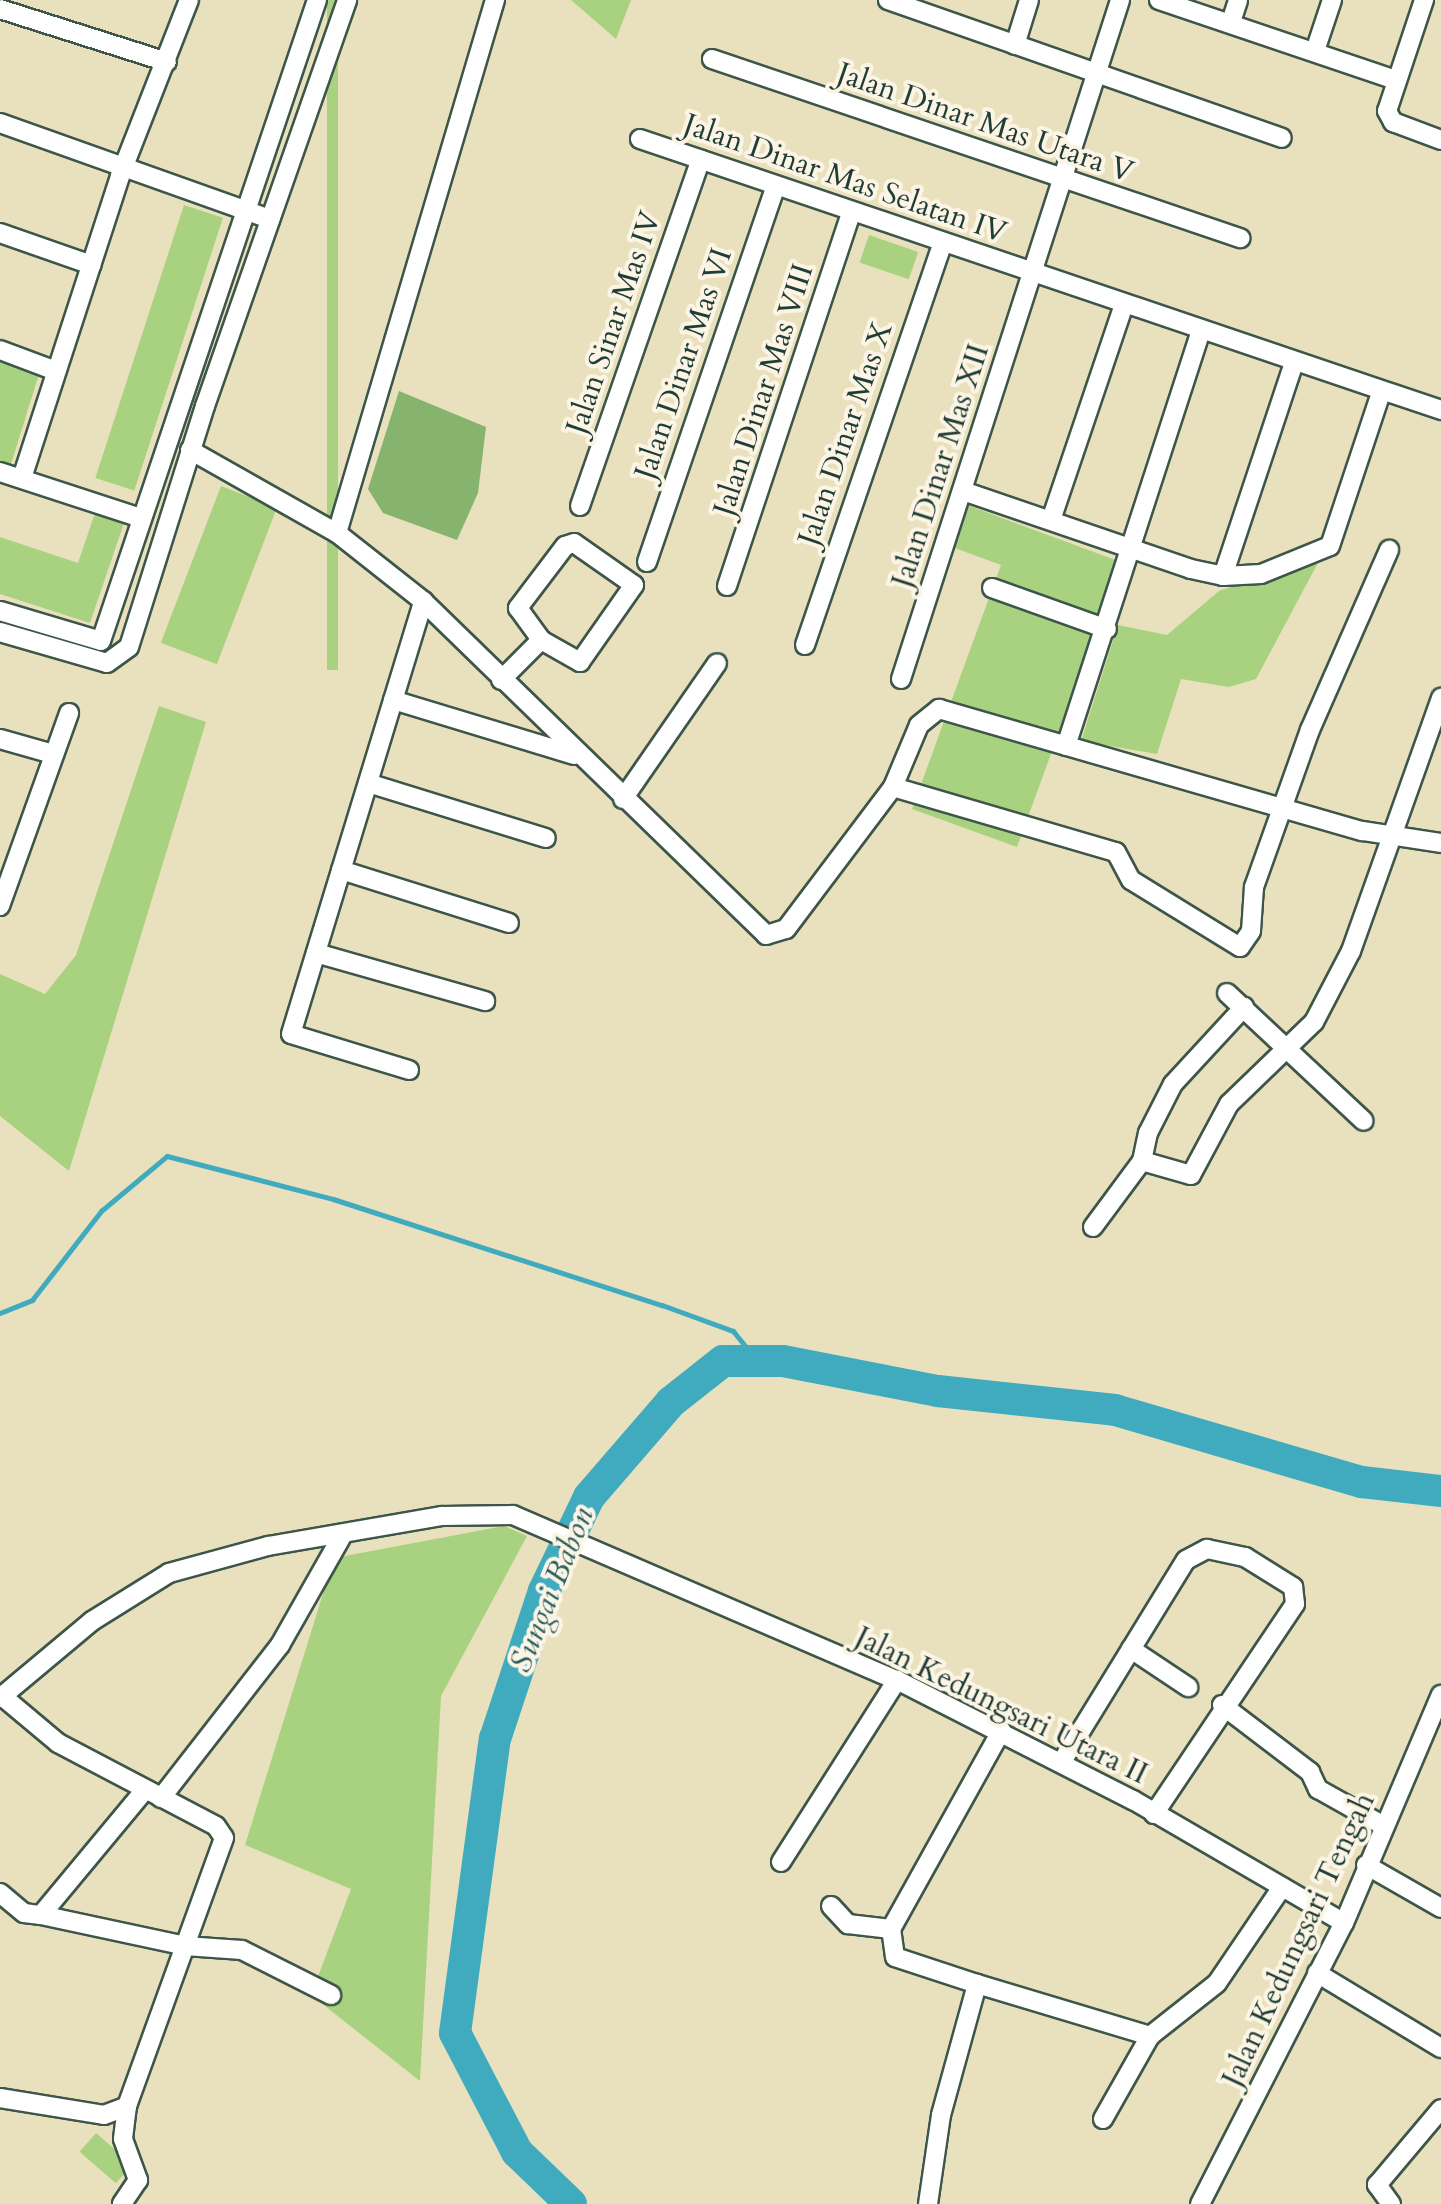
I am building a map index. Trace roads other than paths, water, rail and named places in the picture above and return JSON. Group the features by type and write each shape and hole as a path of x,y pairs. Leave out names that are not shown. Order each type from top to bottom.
{"street":[{"path":"22,478 92,265 189,0"},
{"path":"107,663 101,642 138,517 317,0"},
{"path":"107,663 129,647 190,450 347,0"},
{"path":"337,533 494,0"},
{"path":"888,0 921,6 1014,46 1282,138"},
{"path":"1014,46 1028,0"},
{"name":"Jalan Dinar Mas XII","path":"901,679 1120,0"},
{"path":"1159,0 1316,48 1396,80"},
{"path":"1230,22 1238,0"},
{"path":"1316,48 1332,0"},
{"path":"1424,0 1396,80 1389,119 1441,140"},
{"path":"0,9 166,62"},
{"name":"Jalan Dinar Mas Utara V","path":"712,59 1240,238"},
{"path":"0,123 270,219"},
{"name":"Jalan Dinar Mas Selatan IV","path":"640,138 1441,410"},
{"name":"Jalan Sinar Mas IV","path":"580,506 700,159"},
{"name":"Jalan Dinar Mas VI","path":"647,562 776,185"},
{"name":"Jalan Dinar Mas VIII","path":"727,586 852,211"},
{"path":"0,234 92,265"},
{"name":"Jalan Dinar Mas X","path":"805,645 943,242"},
{"path":"1051,520 1124,304"},
{"path":"1066,746 1201,331"},
{"path":"0,350 56,371"},
{"path":"1223,576 1294,362"},
{"path":"963,492 1051,520 1131,552 1223,576 1261,574 1322,552 1332,543 1381,392"},
{"path":"190,450 337,533 423,601 623,800 772,937 786,929 893,787 919,725 939,710 1285,804 1390,838 1441,843"},
{"path":"0,472 138,517"},
{"path":"574,543 634,584 580,662 540,640 518,608 565,546 574,543"},
{"path":"893,787 1116,852 1131,880 1232,947 1251,930 1254,887 1389,550"},
{"path":"992,588 1107,629"},
{"path":"408,1070 291,1034 423,601"},
{"path":"0,611 101,642"},
{"path":"0,632 107,663"},
{"path":"501,680 540,640"},
{"path":"623,800 717,663"},
{"path":"1142,1161 1191,1175 1229,1104 1314,1022 1339,978 1441,698"},
{"path":"393,700 577,755"},
{"path":"0,906 69,713"},
{"path":"0,739 53,754"},
{"path":"368,783 546,838"},
{"path":"341,870 509,923"},
{"path":"316,953 484,1001"},
{"path":"1227,993 1290,1046 1364,1122"},
{"path":"1093,1227 1142,1161 1148,1132 1173,1084 1244,1007"},
{"name":"Jalan Kedungsari Utara II","path":"1,1697 92,1621 169,1573 268,1546 475,1512 536,1522 620,1564 897,1680 1061,1763 1344,1923"},
{"path":"41,1916 152,1795 280,1645 342,1536"},
{"path":"1061,1763 1186,1560 1207,1549 1245,1557 1296,1595 1154,1814"},
{"path":"1132,1649 1188,1688"},
{"path":"781,1862 897,1680"},
{"name":"Jalan Kedungsari Tengah","path":"1206,2202 1344,1923 1441,1695"},
{"path":"1,1697 58,1743 216,1826 224,1838 127,2106 123,2139 138,2180 122,2204"},
{"path":"1222,1705 1310,1772 1318,1789 1384,1826"},
{"path":"1001,1732 891,1930 895,1957 1150,2036"},
{"path":"1366,1865 1441,1908"},
{"path":"1103,2119 1150,2036 1217,1983 1282,1887"},
{"path":"0,1893 24,1913 186,1946 267,1957 331,1995"},
{"path":"831,1906 848,1924 891,1930"},
{"path":"1318,1974 1441,2048"},
{"path":"928,2204 942,2116 977,1984"},
{"path":"0,2098 104,2114 127,2106"},
{"path":"1391,2204 1377,2185 1441,2109"}],"waterway":[{"path":"0,1313 32,1300 101,1211 167,1156 333,1199 662,1305 733,1331 757,1361"},
{"name":"Sungai Babon","path":"571,2204 517,2152 455,2033 495,1739 544,1591 589,1497 671,1402 723,1361 783,1361 938,1391 1115,1410 1362,1482 1441,1491"}]}
